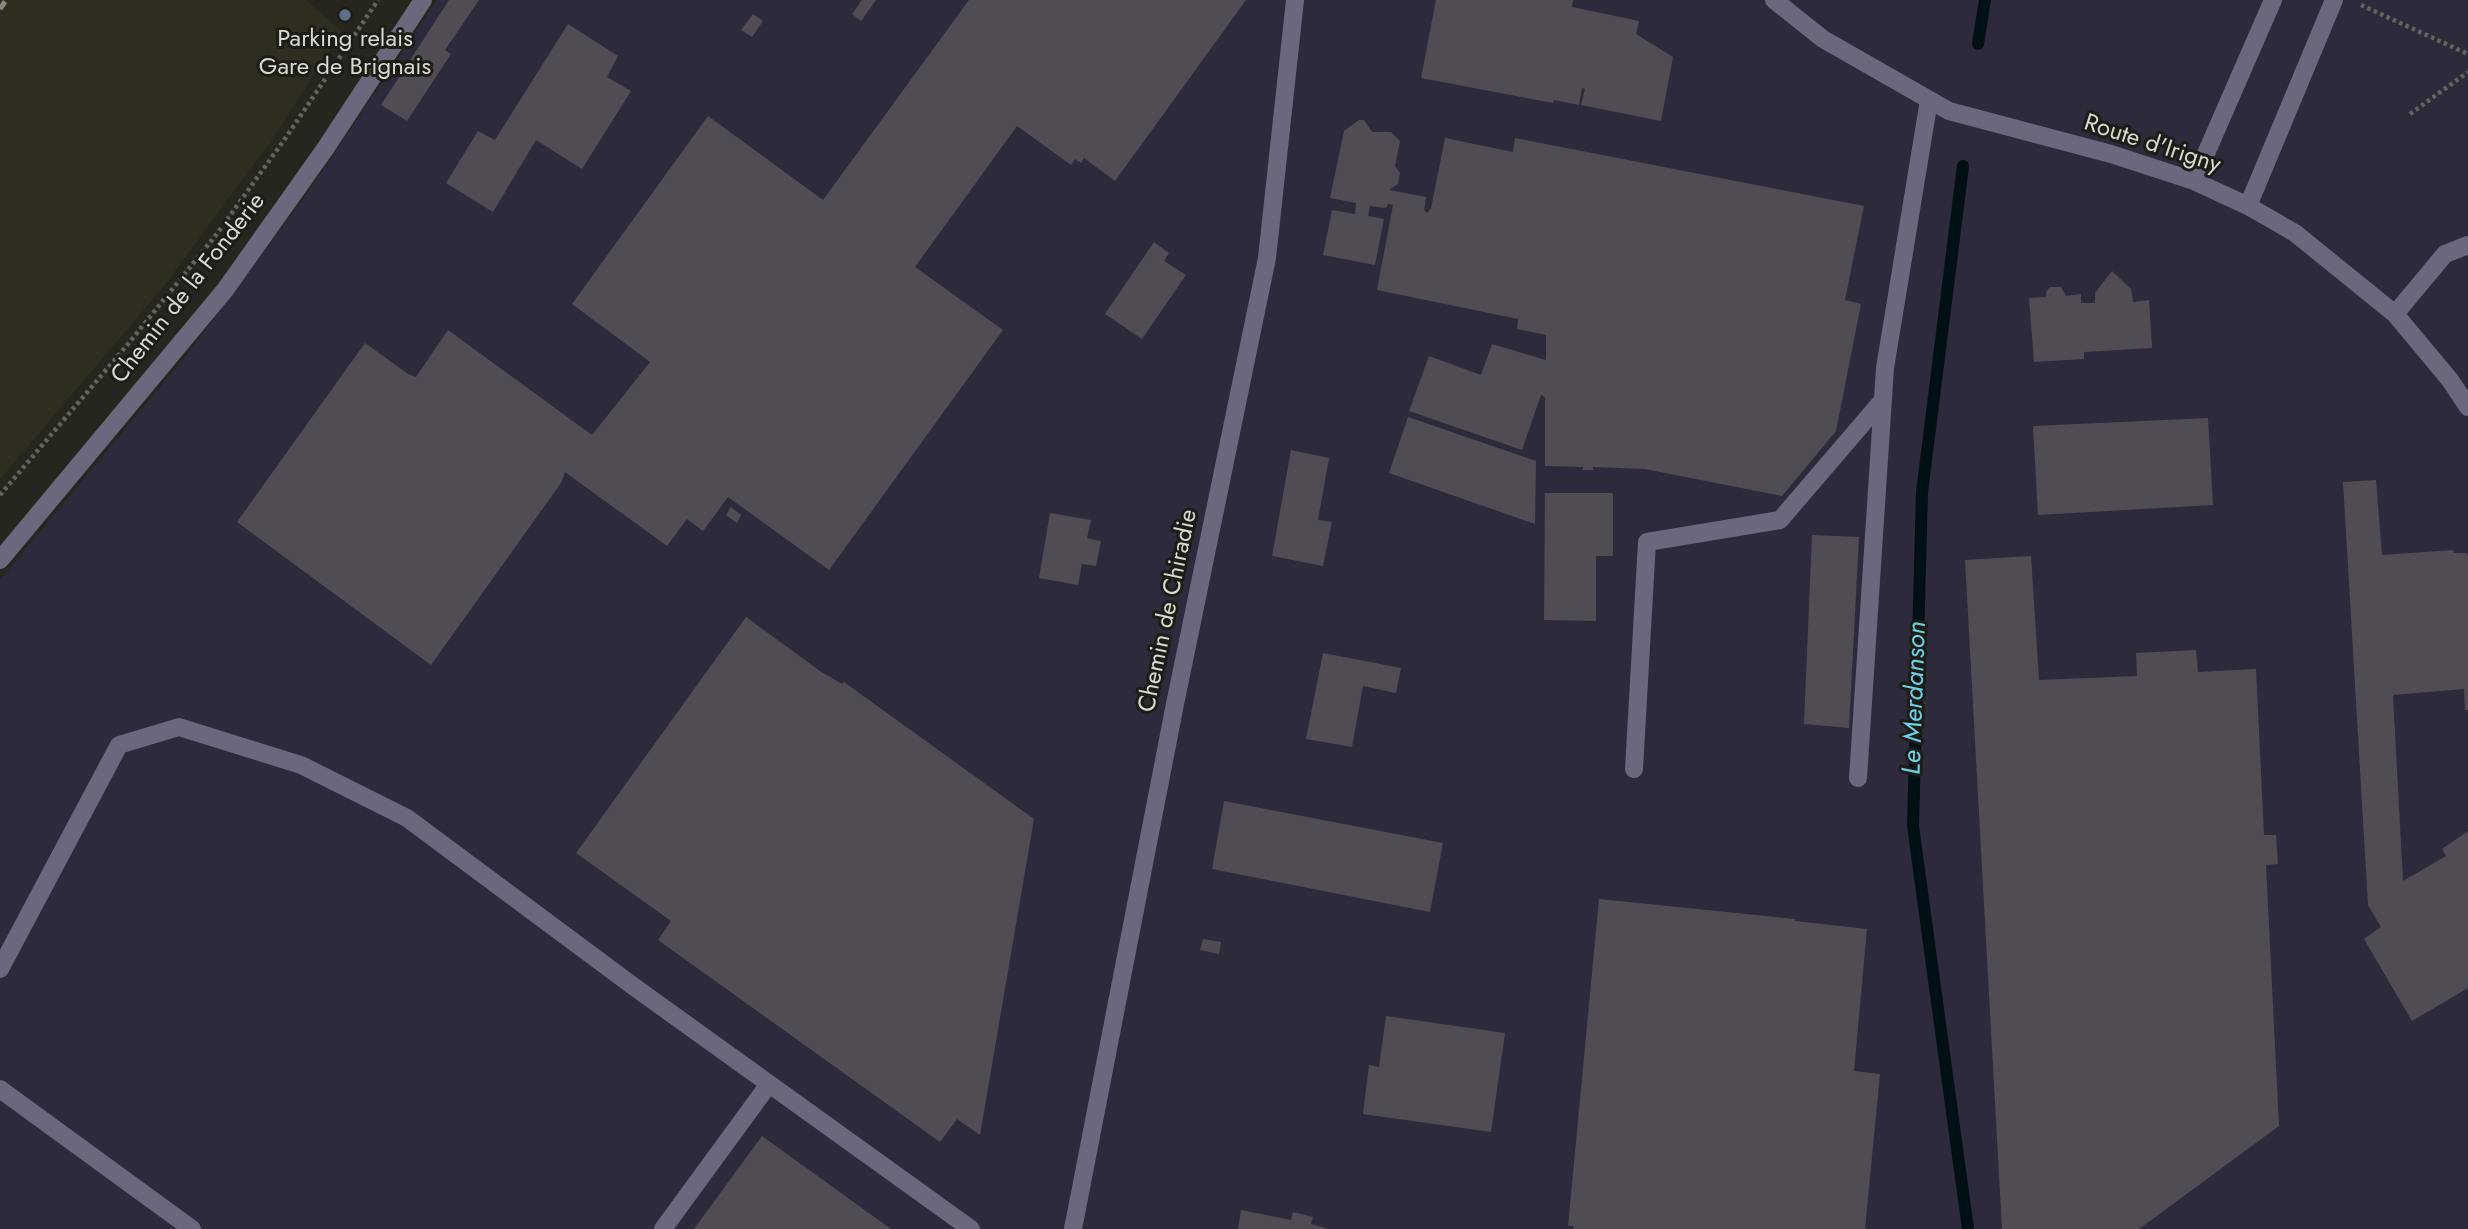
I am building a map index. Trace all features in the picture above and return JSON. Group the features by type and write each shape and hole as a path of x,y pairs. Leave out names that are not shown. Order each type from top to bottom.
{"street":[{"name":"Chemin de la Fonderie","path":"0,560 225,290 325,149 423,0"},
{"name":"Chemin de Chiradie","path":"1073,1229 1175,704 1267,258 1295,0"},
{"name":"Route d'Irigny","path":"1774,0 1823,39 1949,111 2111,154 2194,181 2248,206 2295,233 2395,314 2450,380 2468,407"},
{"path":"2194,181 2273,0"},
{"path":"2248,206 2334,0"},
{"path":"1858,778 1885,368 1929,100"},
{"path":"2395,314 2445,254 2468,246"},
{"path":"1634,769 1647,542 1780,520 1882,401"},
{"path":"0,969 119,745 179,727 300,765 407,818 971,1229"},
{"path":"663,1229 769,1084"},
{"path":"0,1088 192,1229"}],"path":[{"path":"0,495 216,235 379,0"},
{"path":"2349,0 2468,54"},
{"path":"2410,114 2468,72"}],"shaded area":[{"path":"0,0 306,0 342,32 271,141 163,287 0,479"},
{"path":"437,0 2468,0 2468,1229 0,1229 0,580 189,352 306,195"}],"building":[{"path":"449,0 479,0 445,50 451,54 407,121 381,105"},
{"path":"862,0 876,0 861,21 852,14"},
{"path":"969,0 1246,0 1115,181 1084,158 1081,163 1075,159 1071,165 1017,126 915,267 1003,330 829,570 728,497 703,531 687,519 667,546 565,472 561,483 431,665 237,522 365,343 416,377 448,330 592,435 650,362 572,304 708,116 823,200"},
{"path":"1436,0 1573,0 1572,7 1639,21 1636,34 1673,57 1661,121 1581,105 1585,89 1582,88 1579,105 1554,100 1553,103 1421,78"},
{"path":"753,14 763,21 752,37 741,30"},
{"path":"568,24 618,56 607,77 631,91 582,169 536,140 493,212 446,183 478,131 495,140"},
{"path":"1359,120 1364,120 1372,132 1391,132 1400,141 1395,166 1400,173 1398,184 1389,190 1426,197 1424,210 1427,213 1431,208 1445,138 1513,152 1515,138 1864,206 1845,300 1861,304 1836,431 1782,496 1645,469 1593,467 1593,470 1583,470 1583,467 1545,466 1545,397 1541,395 1522,450 1409,411 1429,356 1481,375 1492,344 1546,360 1546,335 1517,329 1518,319 1377,290 1393,205 1388,204 1386,208 1370,206 1368,216 1384,219 1375,265 1323,255 1332,210 1355,214 1356,203 1330,198 1344,131"},
{"path":"1154,242 1169,253 1164,261 1186,275 1142,339 1105,314"},
{"path":"2112,271 2131,289 2133,302 2149,300 2152,348 2084,352 2084,359 2034,362 2029,298 2046,297 2050,287 2061,287 2066,296 2081,294 2081,303 2095,303 2095,293"},
{"path":"1408,417 1536,461 1535,524 1389,473"},
{"path":"2208,418 2213,505 2038,515 2033,426"},
{"path":"1291,450 1329,458 1318,520 1332,522 1323,566 1272,556"},
{"path":"2376,480 2382,555 2453,550 2454,553 2466,553 2468,556 2468,710 2465,710 2464,689 2393,695 2403,881 2446,856 2442,849 2468,831 2468,988 2412,1021 2364,939 2381,927 2368,905 2343,482"},
{"path":"1545,493 1613,493 1613,556 1596,556 1596,621 1544,620"},
{"path":"731,507 741,515 737,523 726,515"},
{"path":"1050,513 1091,520 1087,538 1101,541 1096,566 1082,564 1078,585 1039,578"},
{"path":"1812,535 1859,537 1849,728 1804,724"},
{"path":"2031,556 2039,680 2137,676 2136,653 2196,650 2198,672 2256,669 2264,835 2276,835 2278,864 2266,865 2279,1126 2139,1229 2002,1229 1965,560"},
{"path":"746,617 820,671 842,684 844,682 1034,819 980,1135 957,1119 940,1142 658,940 671,921 576,853"},
{"path":"1323,653 1401,668 1396,693 1363,686 1352,747 1306,739"},
{"path":"1224,801 1443,843 1430,912 1212,869"},
{"path":"1599,899 1867,929 1854,1071 1880,1074 1865,1229 1574,1229 1573,1226 1568,1226"},
{"path":"1203,939 1221,942 1219,954 1200,950"},
{"path":"1386,1016 1505,1033 1491,1132 1363,1114 1369,1065 1379,1067"},
{"path":"762,1136 891,1229 694,1229"},
{"path":"1241,1210 1291,1220 1293,1212 1313,1217 1311,1224 1329,1229 1238,1229"}],"waterway":[{"name":"Le Merdanson","path":"1978,44 1985,0"},
{"name":"Le Merdanson","path":"1963,166 1922,492 1913,826 1968,1229"}],"railway":[{"path":"0,9 6,0"}],"place":[{"name":"Parking relais Gare de Brignais","path":"345,15"}]}
